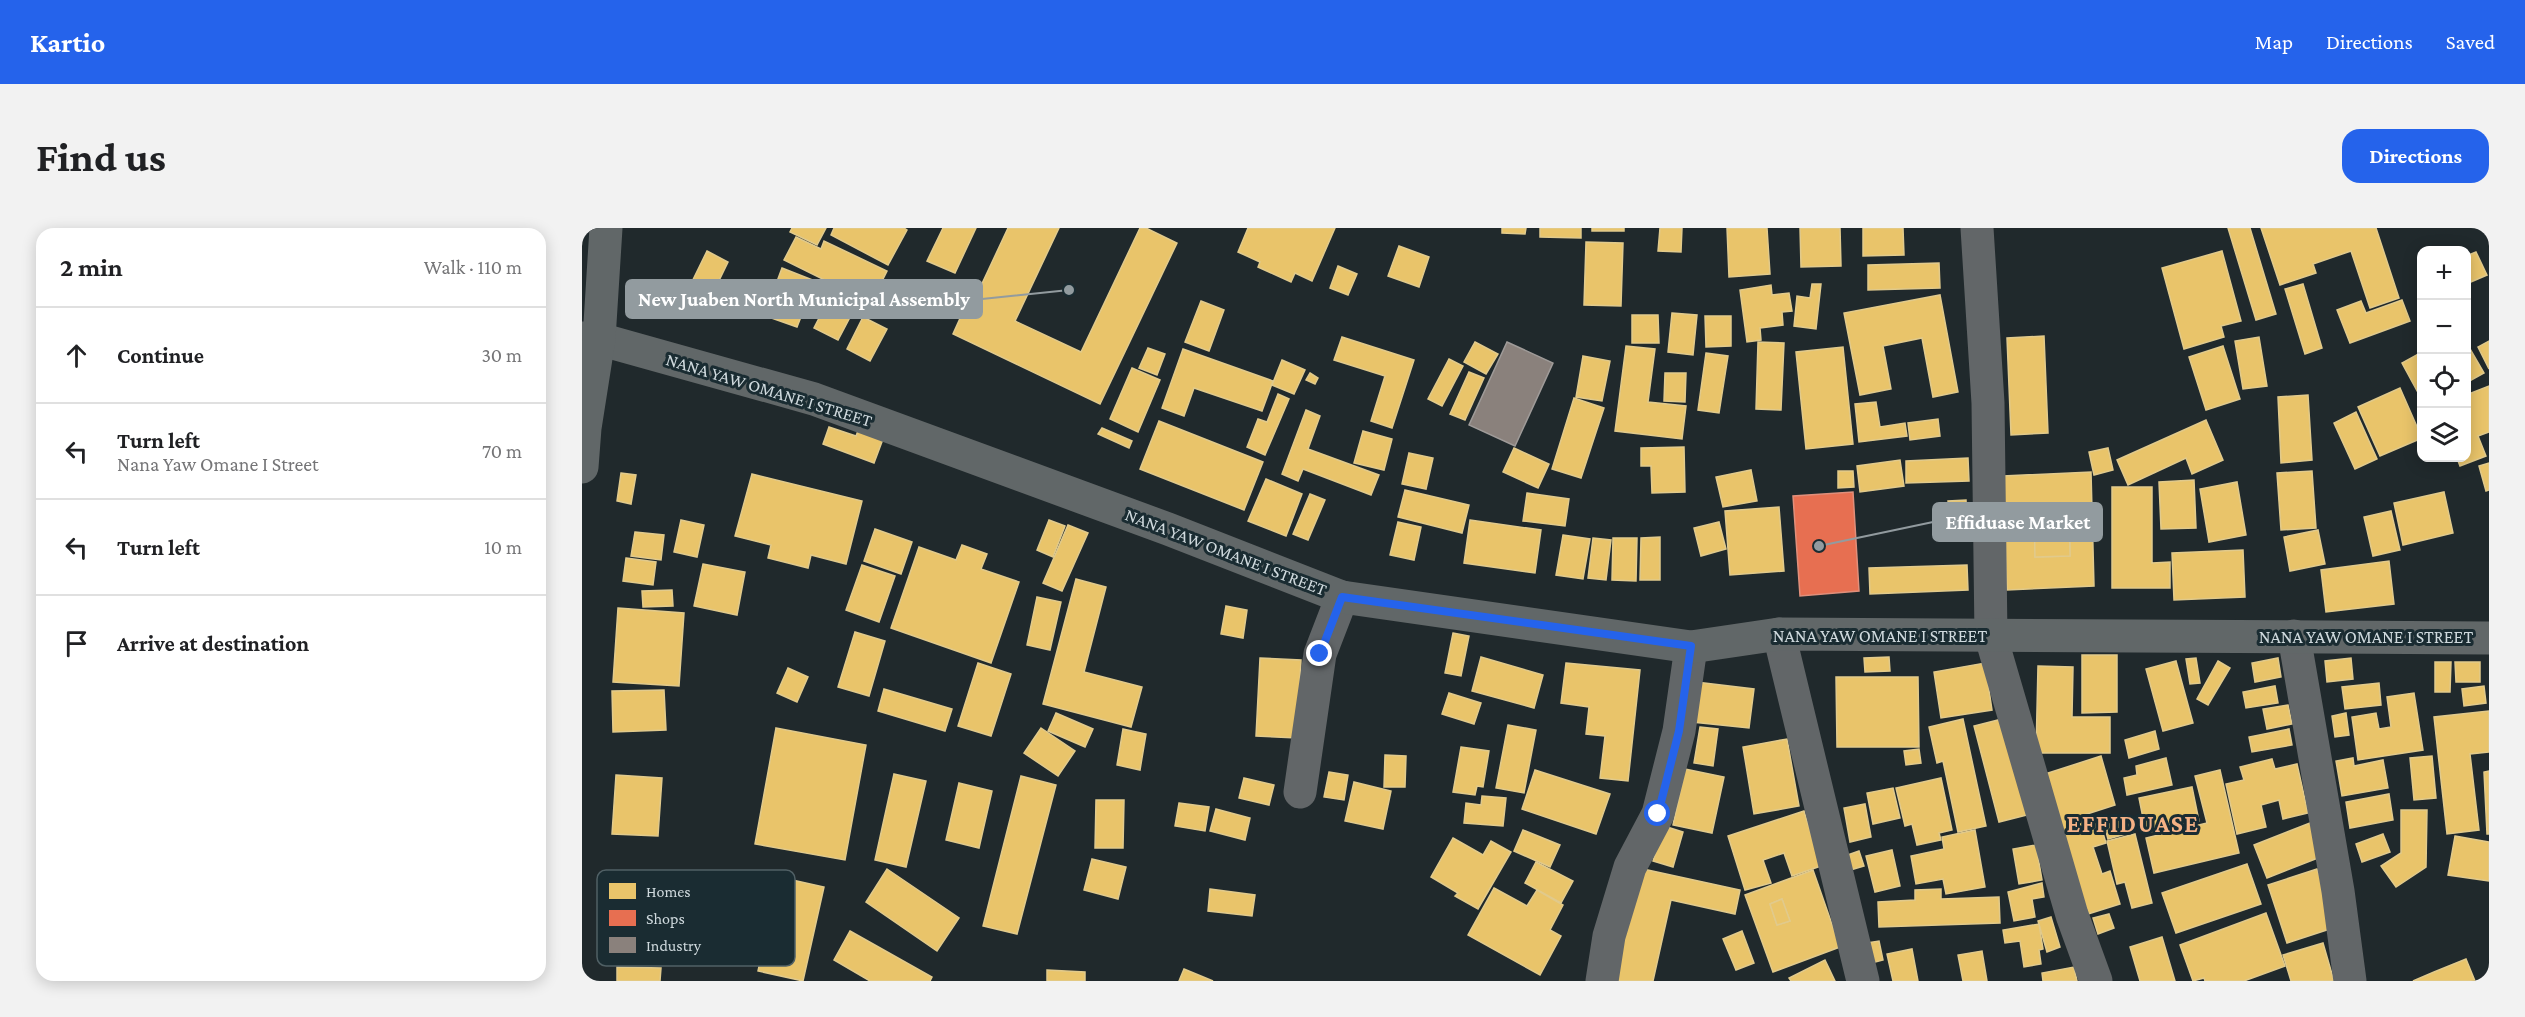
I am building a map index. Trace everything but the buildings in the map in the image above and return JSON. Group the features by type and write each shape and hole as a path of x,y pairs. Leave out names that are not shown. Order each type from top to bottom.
{"main road":[{"path":"582,467 590,339 606,228"},
{"name":"NANA YAW OMANE I STREET","path":"590,339 814,399 1168,529 1342,597 1691,646 1779,634 1991,637 2489,638"}],"street":[{"path":"1977,228 1988,403 1991,637 2072,915 2096,981"},
{"path":"1300,792 1320,654 1342,597"},
{"path":"1779,634 1863,981"},
{"path":"2294,636 2338,891 2350,981"},
{"path":"1602,981 1609,936 1630,867 1658,814 1679,731 1691,646"}],"place":[{"name":"New Juaben North Municipal Assembly","path":"1069,290"},
{"name":"Effiduase Market","path":"1819,546"}],"district":[{"name":"EFFIDUASE","path":"2133,823"}],"route":[{"path":"1320,654 1342,597 1691,646 1679,731 1658,814"}]}
